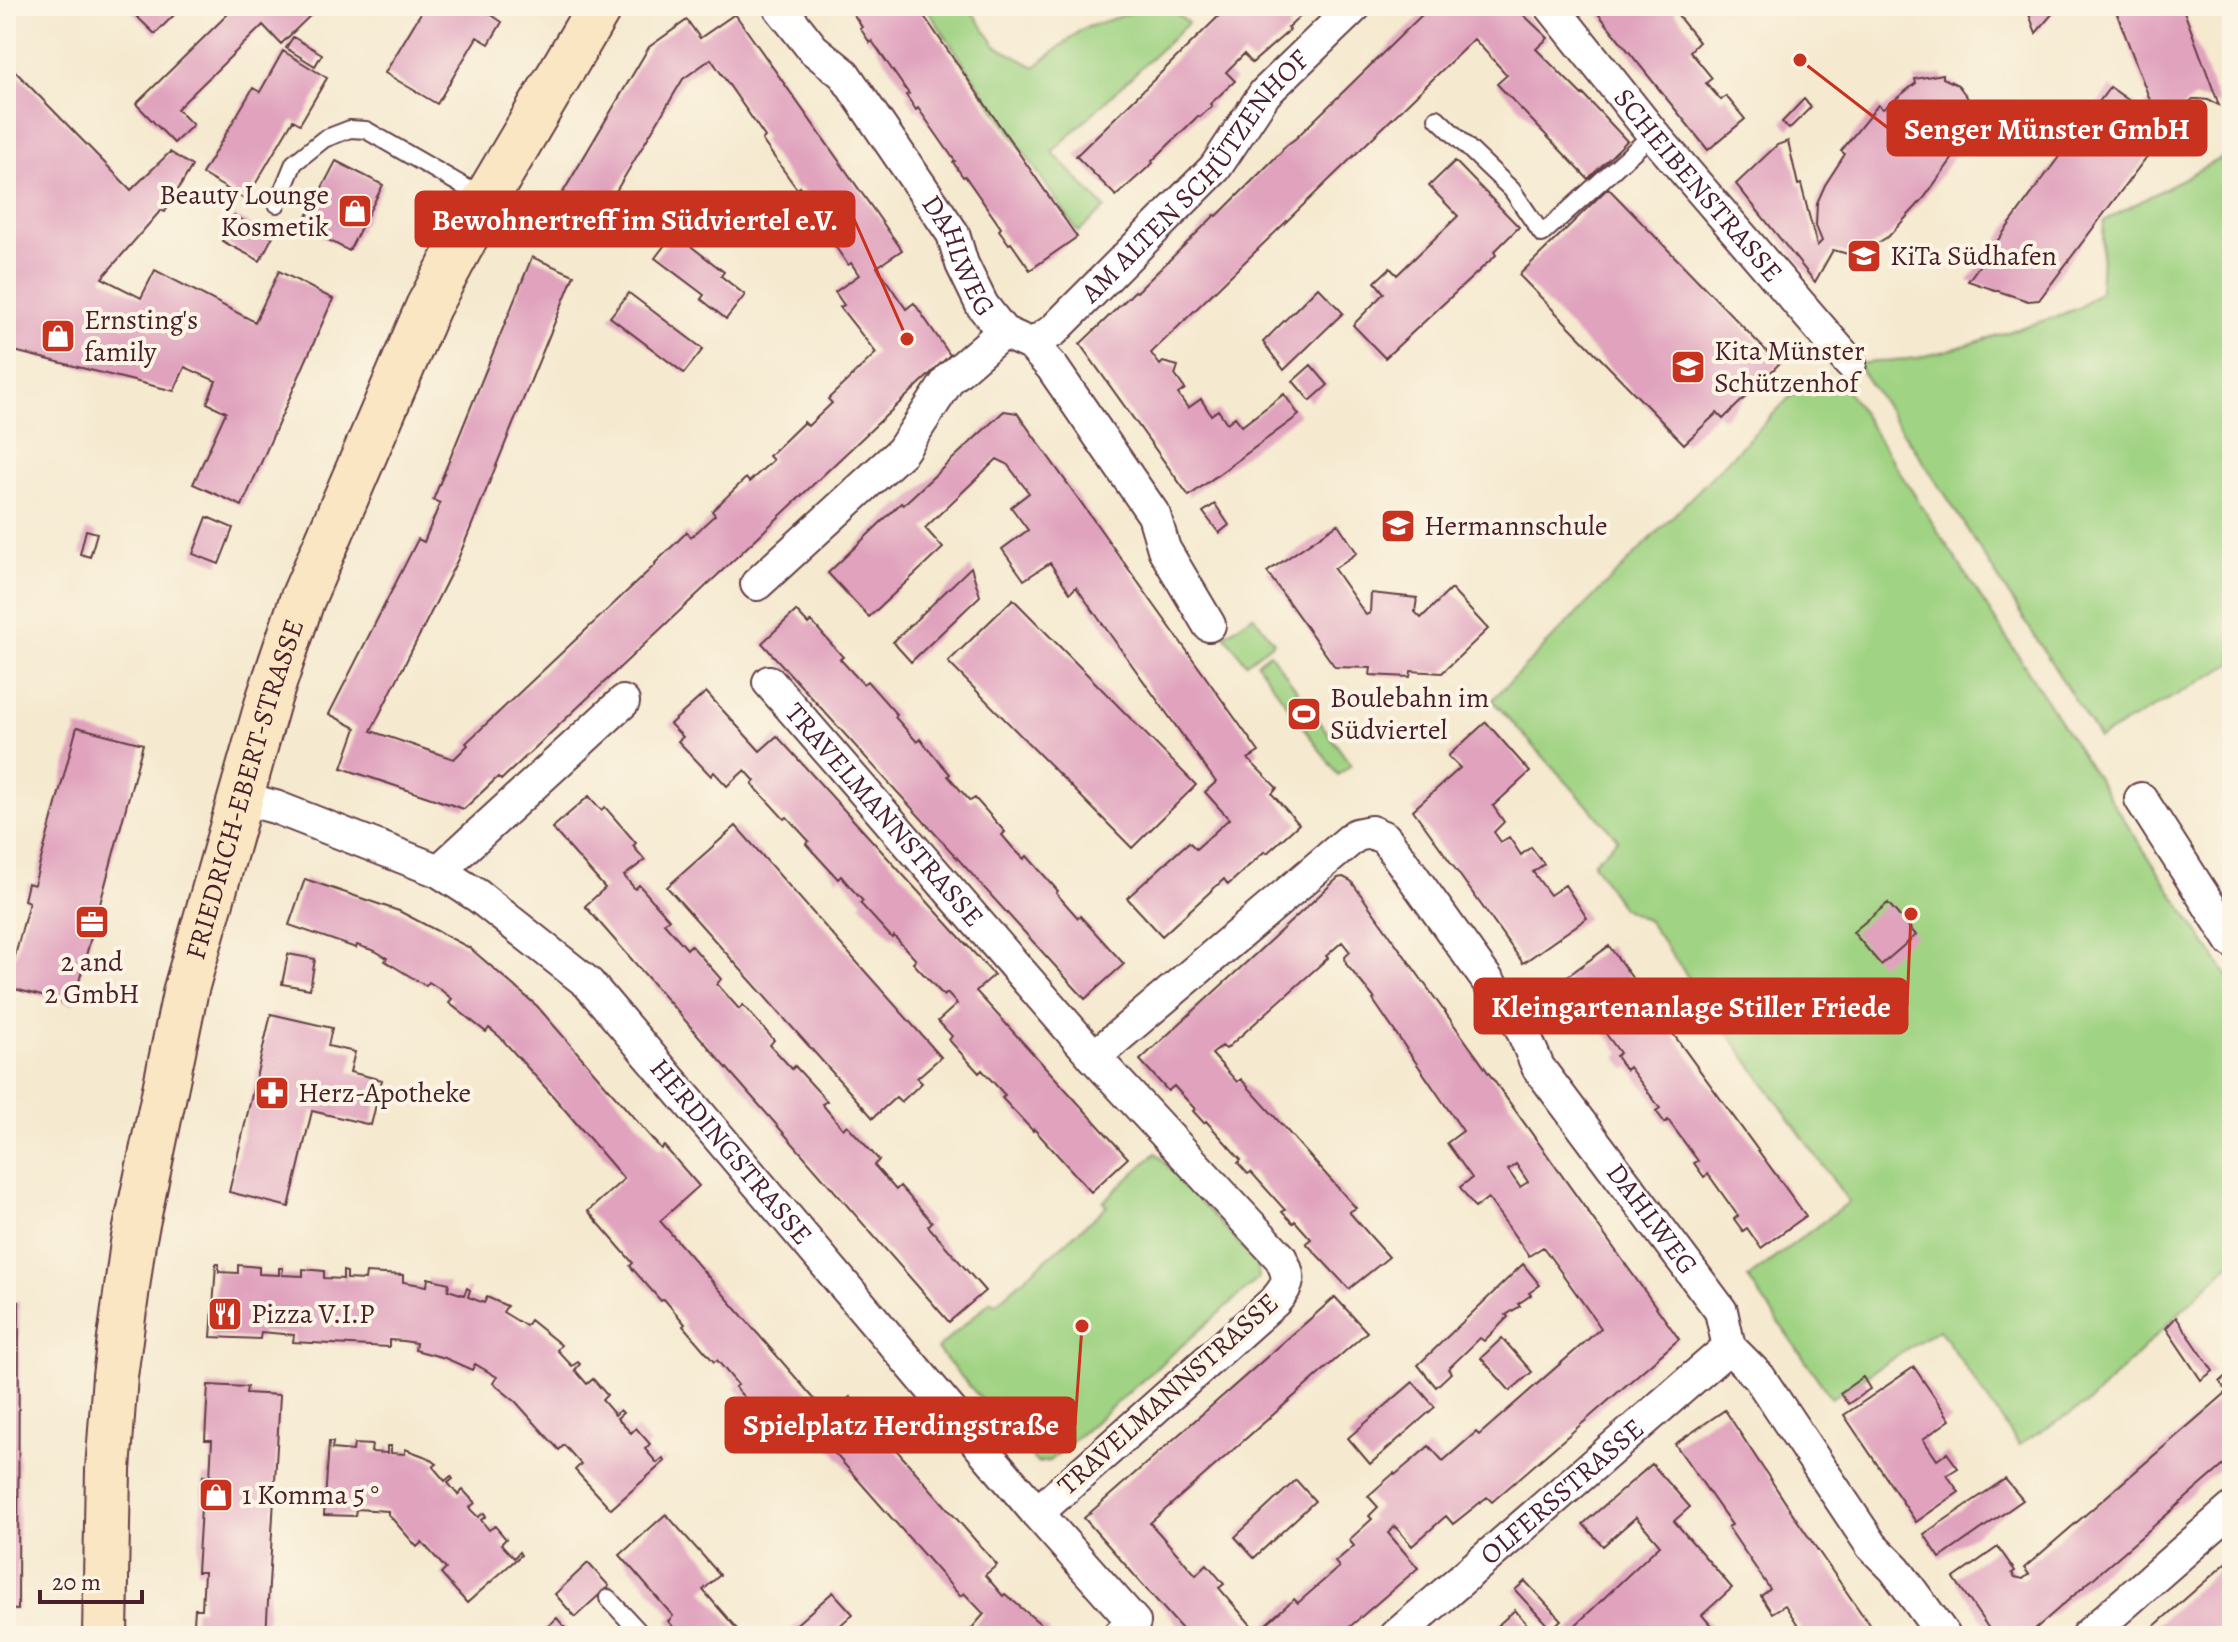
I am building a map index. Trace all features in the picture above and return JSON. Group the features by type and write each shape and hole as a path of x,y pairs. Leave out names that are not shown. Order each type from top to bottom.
{"street":[{"name":"FRIEDRICH-EBERT-STRASSE","path":"105,1636 108,1470 115,1376 133,1243 186,989 280,662 302,600 428,307 486,199 600,6"},
{"name":"DAHLWEG","path":"779,6 813,49 844,74 953,234 962,264 982,305 1052,367 1154,515 1164,549 1209,625"},
{"name":"AM ALTEN SCHÜTZENHOF","path":"757,584 902,451 949,379 1017,338 1054,330 1215,168 1265,93 1355,6"},
{"name":"SCHEIBENSTRASSE","path":"1551,6 1653,134 1850,363"},
{"name":"TRAVELMANNSTRASSE","path":"769,682 1094,1057 1280,1257 1286,1268 1287,1287 1275,1301 1037,1513"},
{"path":"439,871 623,702"},
{"name":"HERDINGSTRASSE","path":"240,798 275,807 439,871 478,896 588,983 1037,1513 1126,1629"},
{"path":"2141,799 2232,941"},
{"name":"DAHLWEG","path":"1094,1057 1356,835 1371,832 1385,838 1521,1027 1538,1067 1721,1311 1729,1347"},
{"path":"1729,1347 1759,1377 1872,1546 1895,1569 1944,1636"},
{"name":"OLFERSSTRASSE","path":"1396,1636 1729,1347"},
{"path":"2087,1636 2232,1509"}],"lane":[{"path":"1437,118 1512,190 1542,234 1653,134"},
{"path":"277,204 294,163 324,139 350,129 366,130 486,199"},
{"path":"608,1598 643,1636"}],"green space":[{"path":"925,6 968,6 996,46 1035,67 1082,29 1151,6 1167,6 1188,23 1052,152 1105,208 1078,232"},
{"path":"2232,152 2232,664 2099,738 1943,491 1857,364 1917,358 1957,348 2080,307 2100,292 2104,221"},
{"path":"1829,385 1847,390 2232,983 2232,1261 2088,1403 2019,1445 1939,1329 1831,1398 1748,1278 1849,1202 1648,921 1622,908 1593,863 1618,839 1492,700 1795,392"},
{"path":"1253,615 1274,642 1246,663 1225,635"},
{"name":"Boulebahn im Südviertel","path":"1270,653 1351,765 1338,775 1257,663"},
{"path":"1156,1153 1257,1264 1259,1278 1050,1461 1037,1463 937,1349 991,1301 995,1304 1107,1206 1103,1202"}],"building":[{"path":"183,6 155,34 128,8"},
{"path":"236,6 320,6 281,44 263,25 177,109 193,125 174,143 136,104"},
{"path":"425,6 494,6 490,14 502,22 489,44 477,37 437,104 385,73"},
{"path":"848,6 917,6 1077,237 1030,270 999,230 1001,228 918,108 916,110 906,95 909,94 872,41 870,43"},
{"path":"1229,6 1311,6 1288,28 1290,30 1252,63 1244,54 1226,72 1235,81 1116,196 1076,156"},
{"path":"1431,6 1514,6 1548,38 1536,49 1627,141 1588,179 1497,84 1507,75 1474,39 1151,353 1160,365 1163,362 1178,366 1175,375 1185,389 1178,394 1188,408 1201,399 1211,415 1218,410 1227,423 1235,417 1242,426 1284,394 1299,415 1189,496 1080,344 1217,216"},
{"path":"1592,6 1670,6 1699,42 1690,51 1712,78 1706,83 1721,100 1726,96 1745,119 1708,150"},
{"path":"2026,6 2059,6 2036,33"},
{"path":"2114,6 2182,6 2219,105 2193,99 2185,106 2039,300 2028,301 1968,281 2110,87 2142,110 2150,100"},
{"path":"735,14 902,250 877,267 906,309 914,303 950,355 501,780 498,777 464,809 342,768 356,728 329,714 418,539 424,542 440,503 433,500 532,257 574,275 458,559 371,731 454,759 468,745 466,743 687,532 691,537 715,515 712,511 746,478 749,482 773,460 769,456 804,422 808,426 832,403 828,399 876,353 840,307 844,305 835,292 859,275 851,263 848,265 814,215 817,213 800,187 797,189 762,140 765,137 711,59 683,79 588,238 549,216 649,47 687,20 700,38"},
{"path":"293,37 322,54 315,66 286,48"},
{"path":"283,51 327,78 300,124 293,120 246,200 202,174 253,88 260,92"},
{"path":"6,62 131,190 170,152 192,166 165,212 161,210 102,278 141,298 155,270 255,322 279,271 333,299 242,506 193,484 226,412 207,403 216,381 185,367 174,391 6,349"},
{"path":"1943,74 1943,78 1958,85 1967,97 1972,111 1971,123 1981,130 1970,145 1965,141 1924,198 1889,236 1863,252 1848,254 1833,250 1815,282 1736,184 1777,145 1788,141 1817,246 1822,241 1816,226 1817,203 1845,154 1841,151 1878,105 1883,109 1916,83 1915,79"},
{"path":"1804,99 1811,107 1789,129 1782,122"},
{"path":"336,161 383,185 349,251 302,226"},
{"path":"1455,161 1519,227 1494,252 1496,255 1385,358 1353,325 1384,293 1375,282 1390,268 1397,275 1458,216 1429,186"},
{"path":"1608,188 1779,364 1723,419 1717,413 1684,444 1519,275"},
{"path":"234,216 273,236 260,261 222,241"},
{"path":"674,233 724,272 721,276 745,295 726,319 701,299 704,295 655,258"},
{"path":"1318,287 1343,313 1284,370 1263,342"},
{"path":"629,293 703,349 684,373 610,317"},
{"path":"1311,365 1328,385 1310,401 1293,381"},
{"path":"1004,411 1017,413 1115,550 1259,752 1248,759 1277,788 1272,794 1299,824 1228,885 1224,879 1162,936 1127,898 1189,842 1196,849 1229,819 1205,792 1216,782 1076,587 1070,593 1050,563 1024,580 1002,549 1028,530 1011,507 1029,493 1007,464 997,459 925,528 943,548 869,617 828,573"},
{"path":"1215,504 1229,525 1219,533 1203,512"},
{"path":"207,517 233,528 219,564 193,554"},
{"path":"1338,524 1357,553 1334,569 1366,615 1370,613 1371,593 1417,598 1415,612 1421,618 1451,589 1488,629 1442,673 1411,671 1410,677 1370,675 1371,668 1335,667 1267,572"},
{"path":"86,530 97,533 90,557 80,554"},
{"path":"971,567 980,596 911,662 893,642"},
{"path":"1013,599 1196,785 1132,848 948,662"},
{"path":"796,611 808,624 811,621 863,684 867,681 917,742 920,739 970,801 975,798 1005,832 1002,835 1013,848 1024,859 1027,856 1078,918 1080,916 1124,964 1085,999 762,643"},
{"path":"706,692 760,751 777,736 994,975 976,991 1128,1158 1091,1192 1002,1098 1005,1095 982,1070 979,1073 949,1040 952,1036 938,1021 957,1004 947,993 944,996 913,963 916,960 860,903 863,901 841,876 838,879 806,844 809,841 787,817 784,819 752,784 755,781 745,770 727,786 714,772 711,776 678,741 683,737 670,724"},
{"path":"1486,722 1530,772 1493,806 1504,822 1494,832 1501,842 1509,837 1521,855 1531,847 1544,864 1533,872 1550,895 1565,885 1587,918 1523,963 1413,810 1460,768 1448,756"},
{"path":"77,727 143,744 73,1004 7,987 29,902 24,900 28,883 34,885"},
{"path":"589,796 601,810 605,807 636,843 633,846 645,860 624,876 635,889 639,885 669,919 664,923 687,949 691,945 721,979 717,984 739,1009 743,1005 774,1040 770,1045 792,1069 795,1066 827,1101 822,1104 843,1129 847,1125 879,1160 874,1165 896,1190 900,1186 932,1222 928,1226 985,1291 949,1322 585,906 605,888 552,828"},
{"path":"736,826 941,1057 917,1078 922,1083 901,1102 896,1097 873,1118 667,887"},
{"path":"1338,878 1351,881 1679,1339 1492,1502 1487,1497 1453,1524 1446,1516 1412,1546 1395,1526 1388,1533 1418,1568 1339,1636 1188,1636 1084,1518 1335,1297 1367,1332 1150,1523 1196,1575 1207,1564 1224,1584 1219,1588 1257,1632 1294,1599 1298,1603 1339,1567 1335,1562 1354,1546 1349,1540 1372,1519 1369,1516 1378,1507 1368,1496 1394,1473 1429,1446 1443,1461 1476,1432 1479,1435 1601,1328 1543,1247 1529,1256 1488,1198 1475,1208 1460,1187 1472,1178 1447,1143 1463,1131 1375,999 1346,964 1345,957 1350,952 1342,942 1226,1049 1222,1046 1212,1054 1237,1082 1241,1079 1356,1208 1349,1212 1389,1257 1349,1289 1306,1243 1311,1239 1282,1212 1285,1210 1251,1172 1248,1174 1238,1163 1241,1160 1206,1121 1204,1123 1193,1111 1195,1109 1174,1086 1168,1091 1140,1060","holes":["1516,1164 1528,1182 1520,1187 1508,1170"]},
{"path":"305,879 399,911 470,948 537,1006 661,1149 664,1146 699,1186 660,1221 829,1416 850,1397 997,1565 985,1575 1003,1596 1005,1594 1050,1632 1046,1636 965,1636 984,1614 964,1593 960,1596 802,1416 781,1434 770,1421 767,1424 735,1387 738,1385 717,1360 714,1362 664,1299 661,1301 630,1266 633,1263 588,1211 624,1179 553,1096 500,1037 489,1028 486,1032 449,1003 452,999 429,982 426,986 385,961 387,958 375,951 357,945 356,948 289,925"},
{"path":"1888,903 1916,935 1881,965 1853,932"},
{"path":"1609,946 1806,1216 1761,1248 1747,1228 1743,1231 1734,1219 1738,1216 1708,1174 1704,1177 1694,1163 1698,1161 1668,1120 1665,1123 1656,1111 1660,1108 1629,1067 1626,1070 1616,1056 1620,1053 1590,1012 1586,1014 1577,1002 1581,999 1565,978"},
{"path":"288,954 315,959 310,989 282,984"},
{"path":"271,1014 332,1028 328,1046 355,1052 350,1072 382,1080 371,1125 312,1111 289,1207 229,1192"},
{"path":"216,1264 219,1264 219,1272 238,1273 238,1265 259,1267 259,1274 279,1275 279,1268 283,1268 282,1275 303,1276 303,1269 324,1271 324,1278 343,1279 343,1271 347,1272 347,1279 365,1280 366,1273 403,1275 403,1282 427,1286 428,1278 449,1283 448,1290 464,1295 467,1288 470,1290 468,1297 484,1303 487,1297 507,1306 503,1312 526,1326 530,1320 561,1345 557,1350 572,1366 578,1362 580,1364 575,1370 587,1384 593,1379 607,1395 602,1400 615,1415 620,1410 623,1413 617,1418 631,1433 636,1428 650,1444 645,1449 657,1463 663,1458 665,1461 611,1509 575,1470 581,1464 564,1445 559,1450 516,1402 493,1383 497,1377 475,1364 472,1370 415,1350 416,1343 403,1341 389,1340 389,1347 293,1342 294,1335 261,1332 260,1339 211,1337"},
{"path":"1523,1264 1540,1285 1518,1304 1520,1306 1506,1315 1508,1317 1484,1341 1480,1338 1448,1369 1451,1373 1436,1387 1418,1365"},
{"path":"6,1302 19,1302 18,1610 6,1609"},
{"path":"2176,1317 2213,1371 2201,1380 2166,1328"},
{"path":"1502,1338 1532,1372 1510,1391 1481,1358"},
{"path":"1914,1367 1950,1420 1923,1439 1937,1460 1947,1453 1958,1468 1947,1475 1959,1492 1916,1522 1844,1415"},
{"path":"2232,1371 2232,1458 2027,1636 1994,1636 1954,1578 1998,1547 2015,1571 2012,1573 2015,1577 2023,1579 2029,1574 2024,1568 2227,1392 2220,1382"},
{"path":"1863,1377 1870,1389 1848,1404 1840,1393"},
{"path":"1413,1382 1435,1407 1370,1464 1348,1438"},
{"path":"208,1385 247,1387 246,1393 280,1395 266,1636 193,1636 195,1609 202,1609 204,1572 197,1572 203,1476 210,1477 212,1440 205,1440"},
{"path":"1725,1410 1877,1636 1805,1636 1785,1605 1772,1613 1761,1596 1770,1589 1728,1527 1732,1525 1675,1444"},
{"path":"329,1442 333,1442 332,1449 353,1451 354,1444 372,1445 371,1452 387,1453 387,1446 391,1446 391,1453 405,1454 405,1449 429,1458 437,1464 433,1467 445,1481 451,1476 453,1479 448,1483 458,1495 463,1490 475,1503 469,1508 478,1517 484,1513 486,1516 481,1520 489,1530 495,1526 506,1539 501,1544 514,1558 519,1552 521,1555 467,1603 441,1574 446,1569 422,1542 417,1547 388,1511 356,1509 355,1516 324,1515"},
{"path":"1652,1464 1690,1507 1674,1521 1732,1588 1702,1615 1720,1636 1564,1636 1660,1545 1636,1517 1603,1546 1583,1524"},
{"path":"2005,1479 2023,1500 1940,1558 1924,1534"},
{"path":"1296,1480 1315,1501 1254,1558 1235,1537"},
{"path":"666,1514 720,1575 703,1590 743,1636 681,1636 668,1621 673,1616 620,1555"},
{"path":"2232,1558 2232,1636 2143,1636 2193,1592"},
{"path":"588,1563 609,1586 575,1617 555,1594"},
{"path":"1525,1581 1561,1620 1551,1629 1515,1590"},
{"path":"833,1592 853,1614 828,1636 783,1636"},
{"path":"1515,1610 1537,1636 1486,1636"},
{"path":"557,1618 572,1636 537,1636"}],"place":[{"name":"Senger Münster GmbH","path":"1800,60"},
{"name":"Beauty Lounge Kosmetik","path":"355,211"},
{"name":"KiTa Südhafen","path":"1864,256"},
{"name":"Ernsting's family","path":"58,336"},
{"name":"Bewohnertreff im Südviertel e.V.","path":"907,339"},
{"name":"Kita Münster Schützenhof","path":"1688,367"},
{"name":"Hermannschule","path":"1398,526"},
{"name":"Boulebahn im Südviertel","path":"1304,714"},
{"name":"Kleingartenanlage Stiller Friede","path":"1911,914"},
{"name":"2 and 2 GmbH","path":"92,922"},
{"name":"Herz-Apotheke","path":"272,1093"},
{"name":"Pizza V.I.P","path":"225,1314"},
{"name":"Spielplatz Herdingstraße","path":"1082,1326"},
{"name":"1 Komma 5 °","path":"216,1495"}]}
